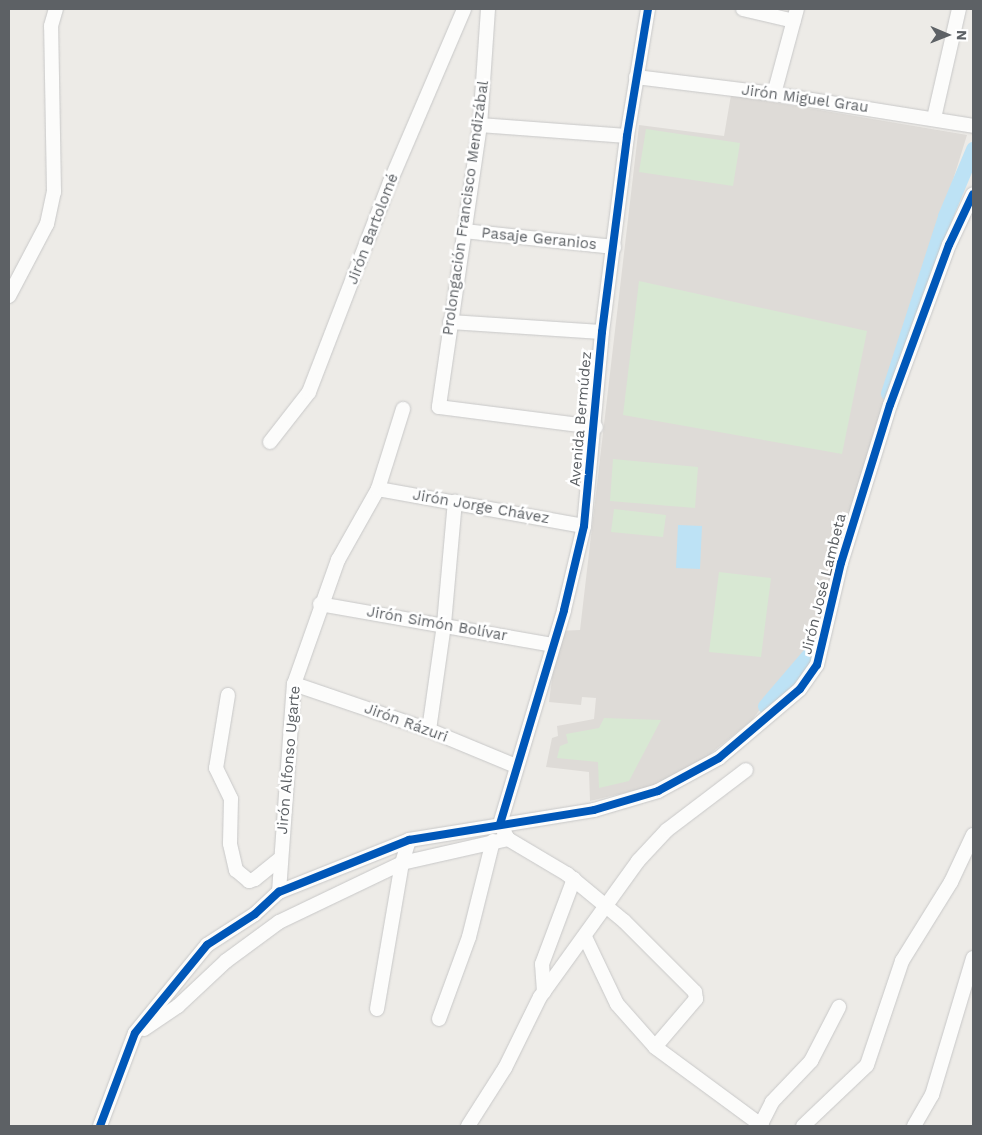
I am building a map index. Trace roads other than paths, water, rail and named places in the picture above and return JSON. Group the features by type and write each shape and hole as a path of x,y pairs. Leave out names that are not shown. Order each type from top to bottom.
{"street":[{"path":"9,296 47,224 54,192 51,26 56,9"},
{"name":"Jirón Bartolomé","path":"270,442 309,392 364,258 390,182 464,9"},
{"name":"Prolongación Francisco Mendizábal","path":"488,9 480,125 439,407 596,427"},
{"name":"Avenida Bermúdez","path":"500,824 572,580 584,526 596,427 602,332 627,136 648,9"},
{"path":"743,9 796,15 774,94"},
{"path":"934,118 959,9"},
{"name":"Jirón Miguel Grau","path":"636,77 774,94 934,118 973,126"},
{"path":"480,125 627,136"},
{"name":"Jirón José Lambeta","path":"279,892 409,840 594,810 658,791 720,758 800,689 817,665 841,563 890,405 949,245 973,194"},
{"name":"Pasaje Geranios","path":"464,231 614,247"},
{"path":"450,322 602,332"},
{"name":"Jirón Alfonso Ugarte","path":"279,892 294,684 320,604 338,560 378,489 403,409"},
{"name":"Jirón Jorge Chávez","path":"378,489 455,501 584,526"},
{"path":"430,730 444,624 455,501"},
{"name":"Jirón Simón Bolívar","path":"320,604 444,624 552,645"},
{"name":"Jirón Rázuri","path":"294,684 430,730 516,766"},
{"path":"228,695 216,768 232,799 230,844 236,870 248,881 255,879 281,858"},
{"path":"468,1126 505,1068 544,992 638,861 667,830 746,770"},
{"path":"500,824 508,839 574,879 647,941 697,995 655,1046"},
{"path":"802,1126 867,1065 902,961 952,882 973,835"},
{"path":"135,1033 178,1006 226,961 279,922 402,863 508,839"},
{"path":"377,1009 402,863 409,840"},
{"path":"439,1019 469,936 493,841"},
{"path":"544,992 542,964 574,879"},
{"path":"100,1126 135,1033 208,945 255,914 279,892"},
{"path":"585,936 617,1004 655,1046 760,1126 772,1102 811,1061 839,1007"},
{"path":"914,1126 932,1095 973,958"}],"water":[{"path":"678,525 702,526 700,569 676,568"}],"waterway":[{"path":"888,393 945,216 973,149"},
{"path":"765,706 812,651 821,626"}]}
